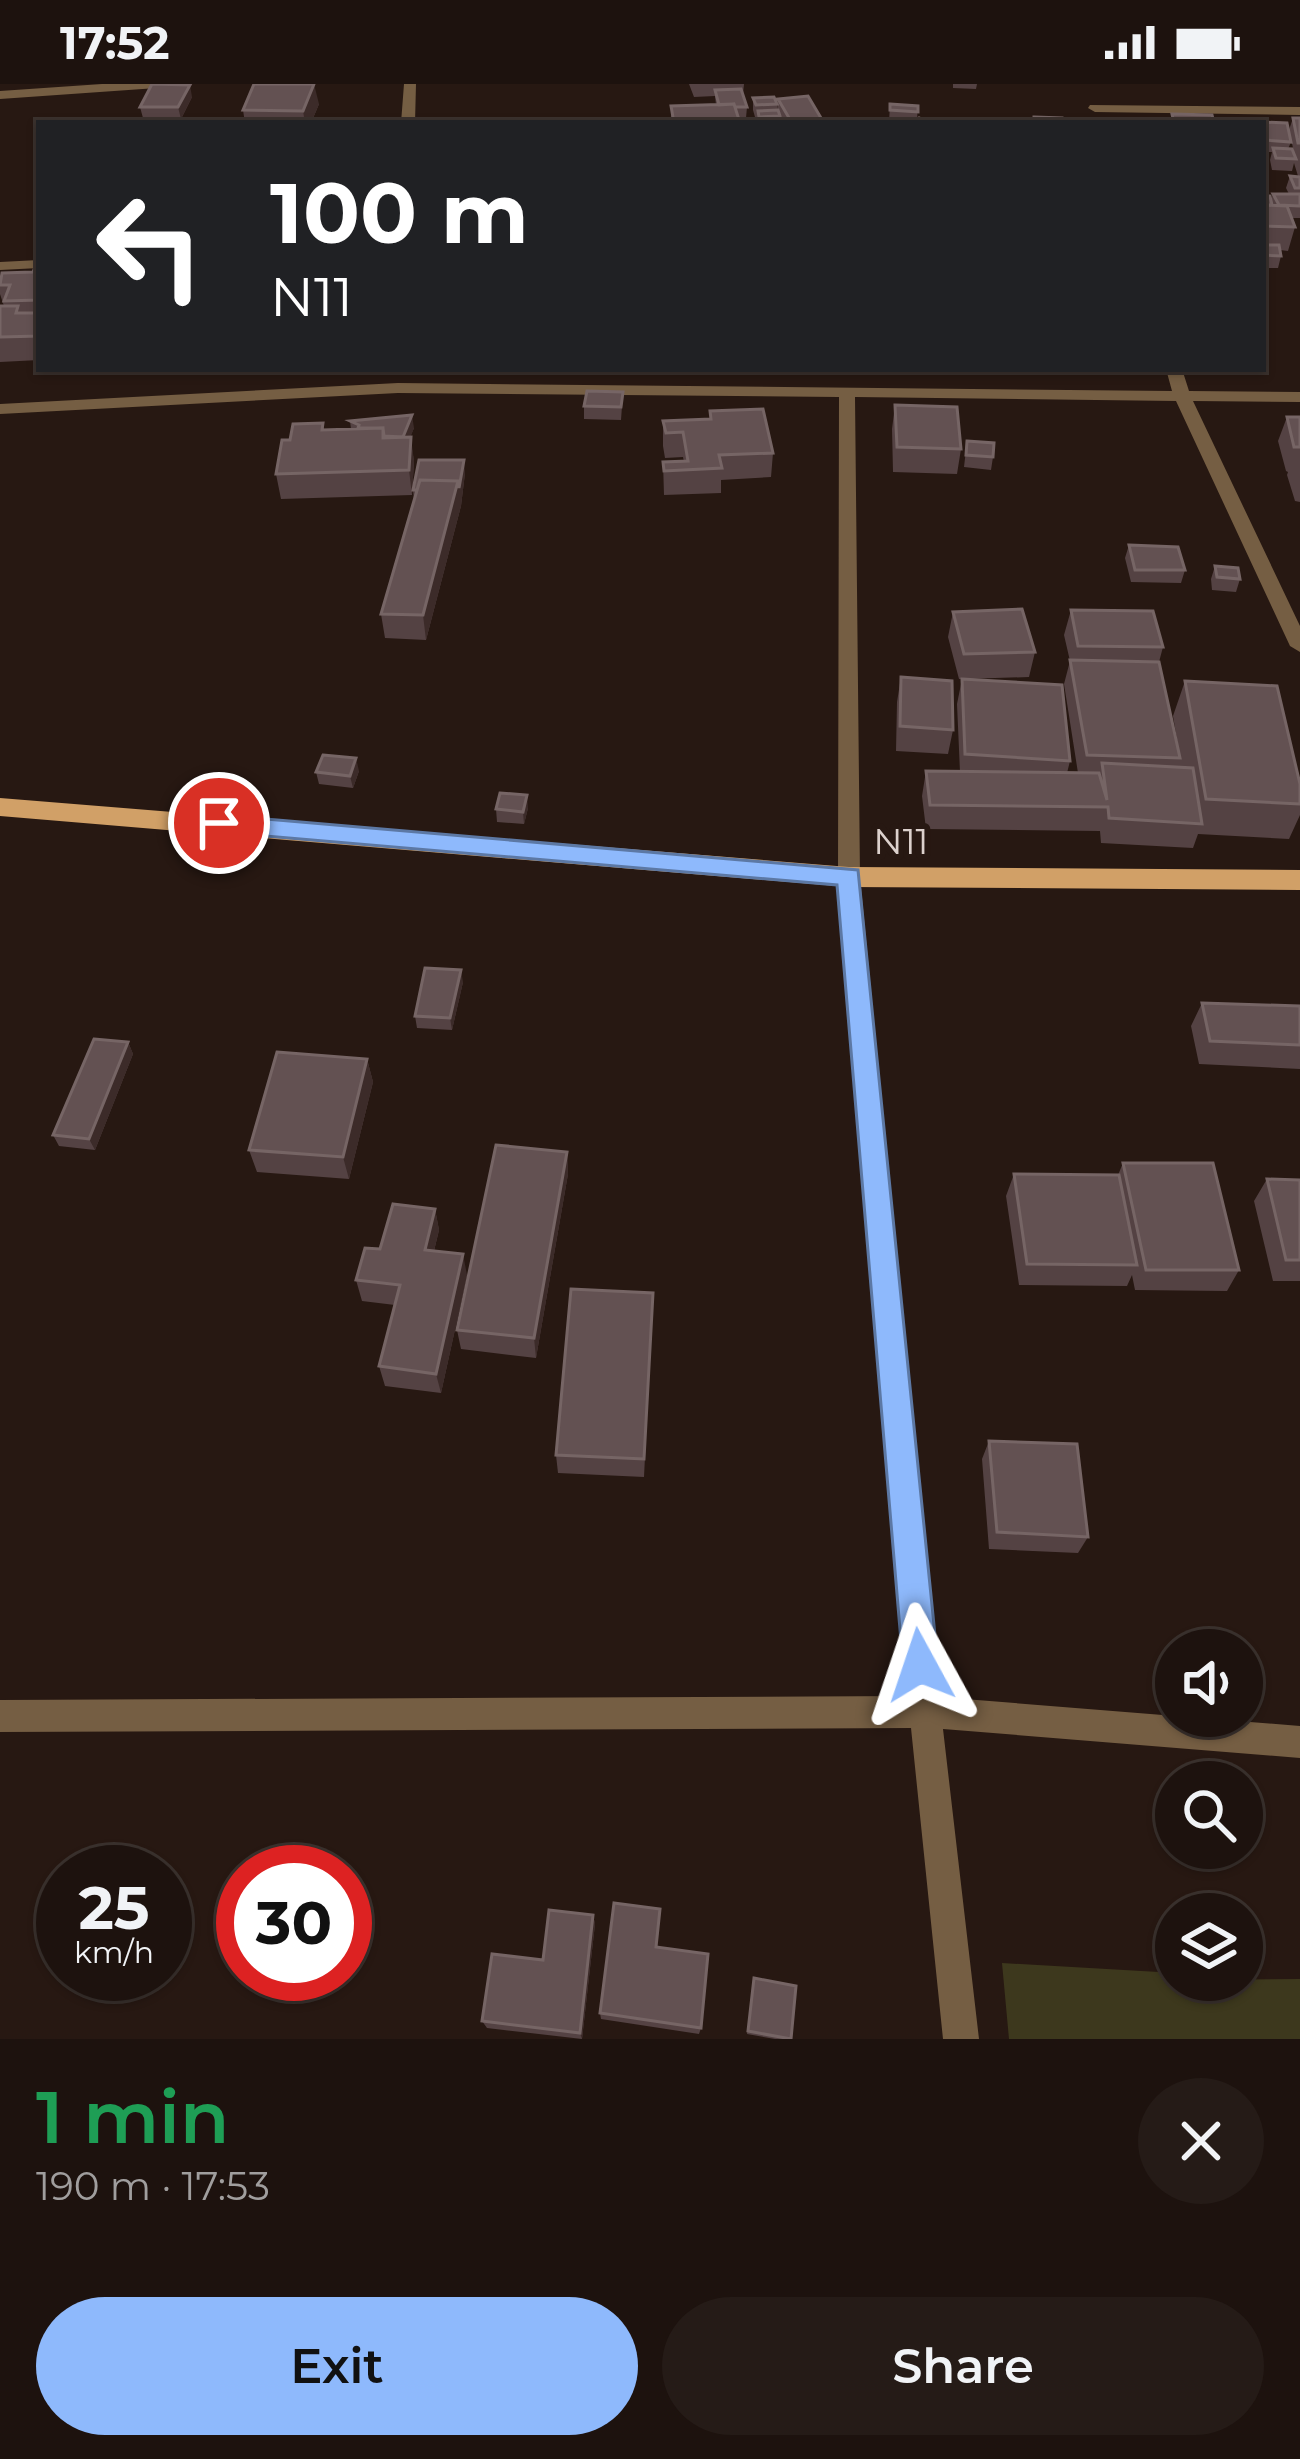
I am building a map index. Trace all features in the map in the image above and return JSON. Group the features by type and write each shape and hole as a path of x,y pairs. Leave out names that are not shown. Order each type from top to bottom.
{"main road":[{"name":"N11","path":"0,807 849,877 1300,880"}],"street":[{"path":"0,95 157,84"},
{"path":"408,120 410,84"},
{"path":"1095,109 1300,111"},
{"path":"0,266 36,264"},
{"path":"1175,372 1300,646"},
{"path":"0,409 399,379 847,393 1300,397"},
{"path":"847,393 849,877 925,1712 961,2039"},
{"path":"0,1716 925,1712 1300,1742"}],"shaded area":[{"path":"1002,1963 1155,1972 1155,2001 1263,2001 1263,1979 1300,1979 1300,2039 1009,2039"}],"building":[{"path":"152,84 190,85 178,107 140,107"},
{"path":"254,84 314,84 303,111 243,110"},
{"path":"741,89 747,107 719,105 715,90"},
{"path":"808,96 822,120 790,120 778,99"},
{"path":"774,97 777,104 756,105 753,98"},
{"path":"734,104 739,120 673,120 671,106"},
{"path":"890,104 918,106 918,112 890,110"},
{"path":"778,110 780,116 759,117 758,111"},
{"path":"1172,114 1212,115 1213,120 1173,120"},
{"path":"1293,118 1300,118 1300,143 1298,143"},
{"path":"1266,122 1287,123 1291,142 1266,140"},
{"path":"1273,148 1292,149 1296,159 1276,158"},
{"path":"1273,194 1300,194 1300,206 1279,205"},
{"path":"1266,205 1287,206 1295,227 1266,226"},
{"path":"1266,245 1279,245 1281,256 1266,255"},
{"path":"36,264 36,300 4,301 10,285 0,285 2,273 33,272"},
{"path":"0,306 18,306 16,313 36,313 36,336 0,337"},
{"path":"587,391 623,392 621,407 584,406"},
{"path":"895,405 957,407 961,449 897,447"},
{"path":"763,409 773,453 719,455 722,468 664,471 663,462 688,461 683,432 666,433 663,421 711,419 710,411"},
{"path":"412,415 403,437 384,436 383,428 358,428 350,421"},
{"path":"1287,417 1300,417 1300,447 1294,447"},
{"path":"323,423 322,430 383,428 383,438 411,437 409,470 276,474 282,440 290,440 293,424"},
{"path":"967,441 994,443 993,457 966,455"},
{"path":"419,460 464,460 459,488 458,481 420,480 413,490"},
{"path":"420,480 458,481 423,615 381,614"},
{"path":"1129,545 1178,547 1185,570 1135,570"},
{"path":"1215,566 1238,568 1240,579 1217,577"},
{"path":"1022,609 1035,652 964,654 953,612"},
{"path":"1071,610 1153,611 1163,647 1078,646"},
{"path":"1070,660 1159,662 1180,758 1087,755"},
{"path":"901,677 952,681 953,730 900,726"},
{"path":"962,679 1062,685 1070,761 965,754"},
{"path":"1185,681 1277,686 1300,784 1300,804 1206,799"},
{"path":"323,755 356,758 350,776 316,772"},
{"path":"1102,763 1193,768 1202,824 1109,818 1108,807 930,805 926,771 1099,773 1107,800"},
{"path":"500,793 527,795 523,812 496,809"},
{"path":"425,968 461,970 450,1018 415,1016"},
{"path":"1202,1003 1300,1006 1300,1045 1210,1041"},
{"path":"94,1039 128,1042 89,1139 53,1135"},
{"path":"277,1052 367,1059 343,1157 249,1150"},
{"path":"496,1145 567,1152 534,1338 457,1330"},
{"path":"1123,1163 1213,1163 1239,1270 1146,1270"},
{"path":"1014,1174 1119,1175 1137,1265 1027,1264"},
{"path":"1267,1179 1300,1180 1300,1260 1286,1260"},
{"path":"393,1204 435,1209 425,1250 463,1254 436,1374 379,1366 400,1285 356,1280 365,1248 380,1249"},
{"path":"571,1289 653,1293 644,1459 556,1455"},
{"path":"989,1441 1077,1444 1088,1537 997,1532"},
{"path":"614,1903 660,1909 656,1947 708,1954 701,2028 600,2013"},
{"path":"549,1910 593,1915 580,2033 482,2021 492,1954 543,1960"},
{"path":"754,1978 796,1986 791,2039 748,2031"}],"route":[{"path":"219,823 849,877 920,1665"}]}
